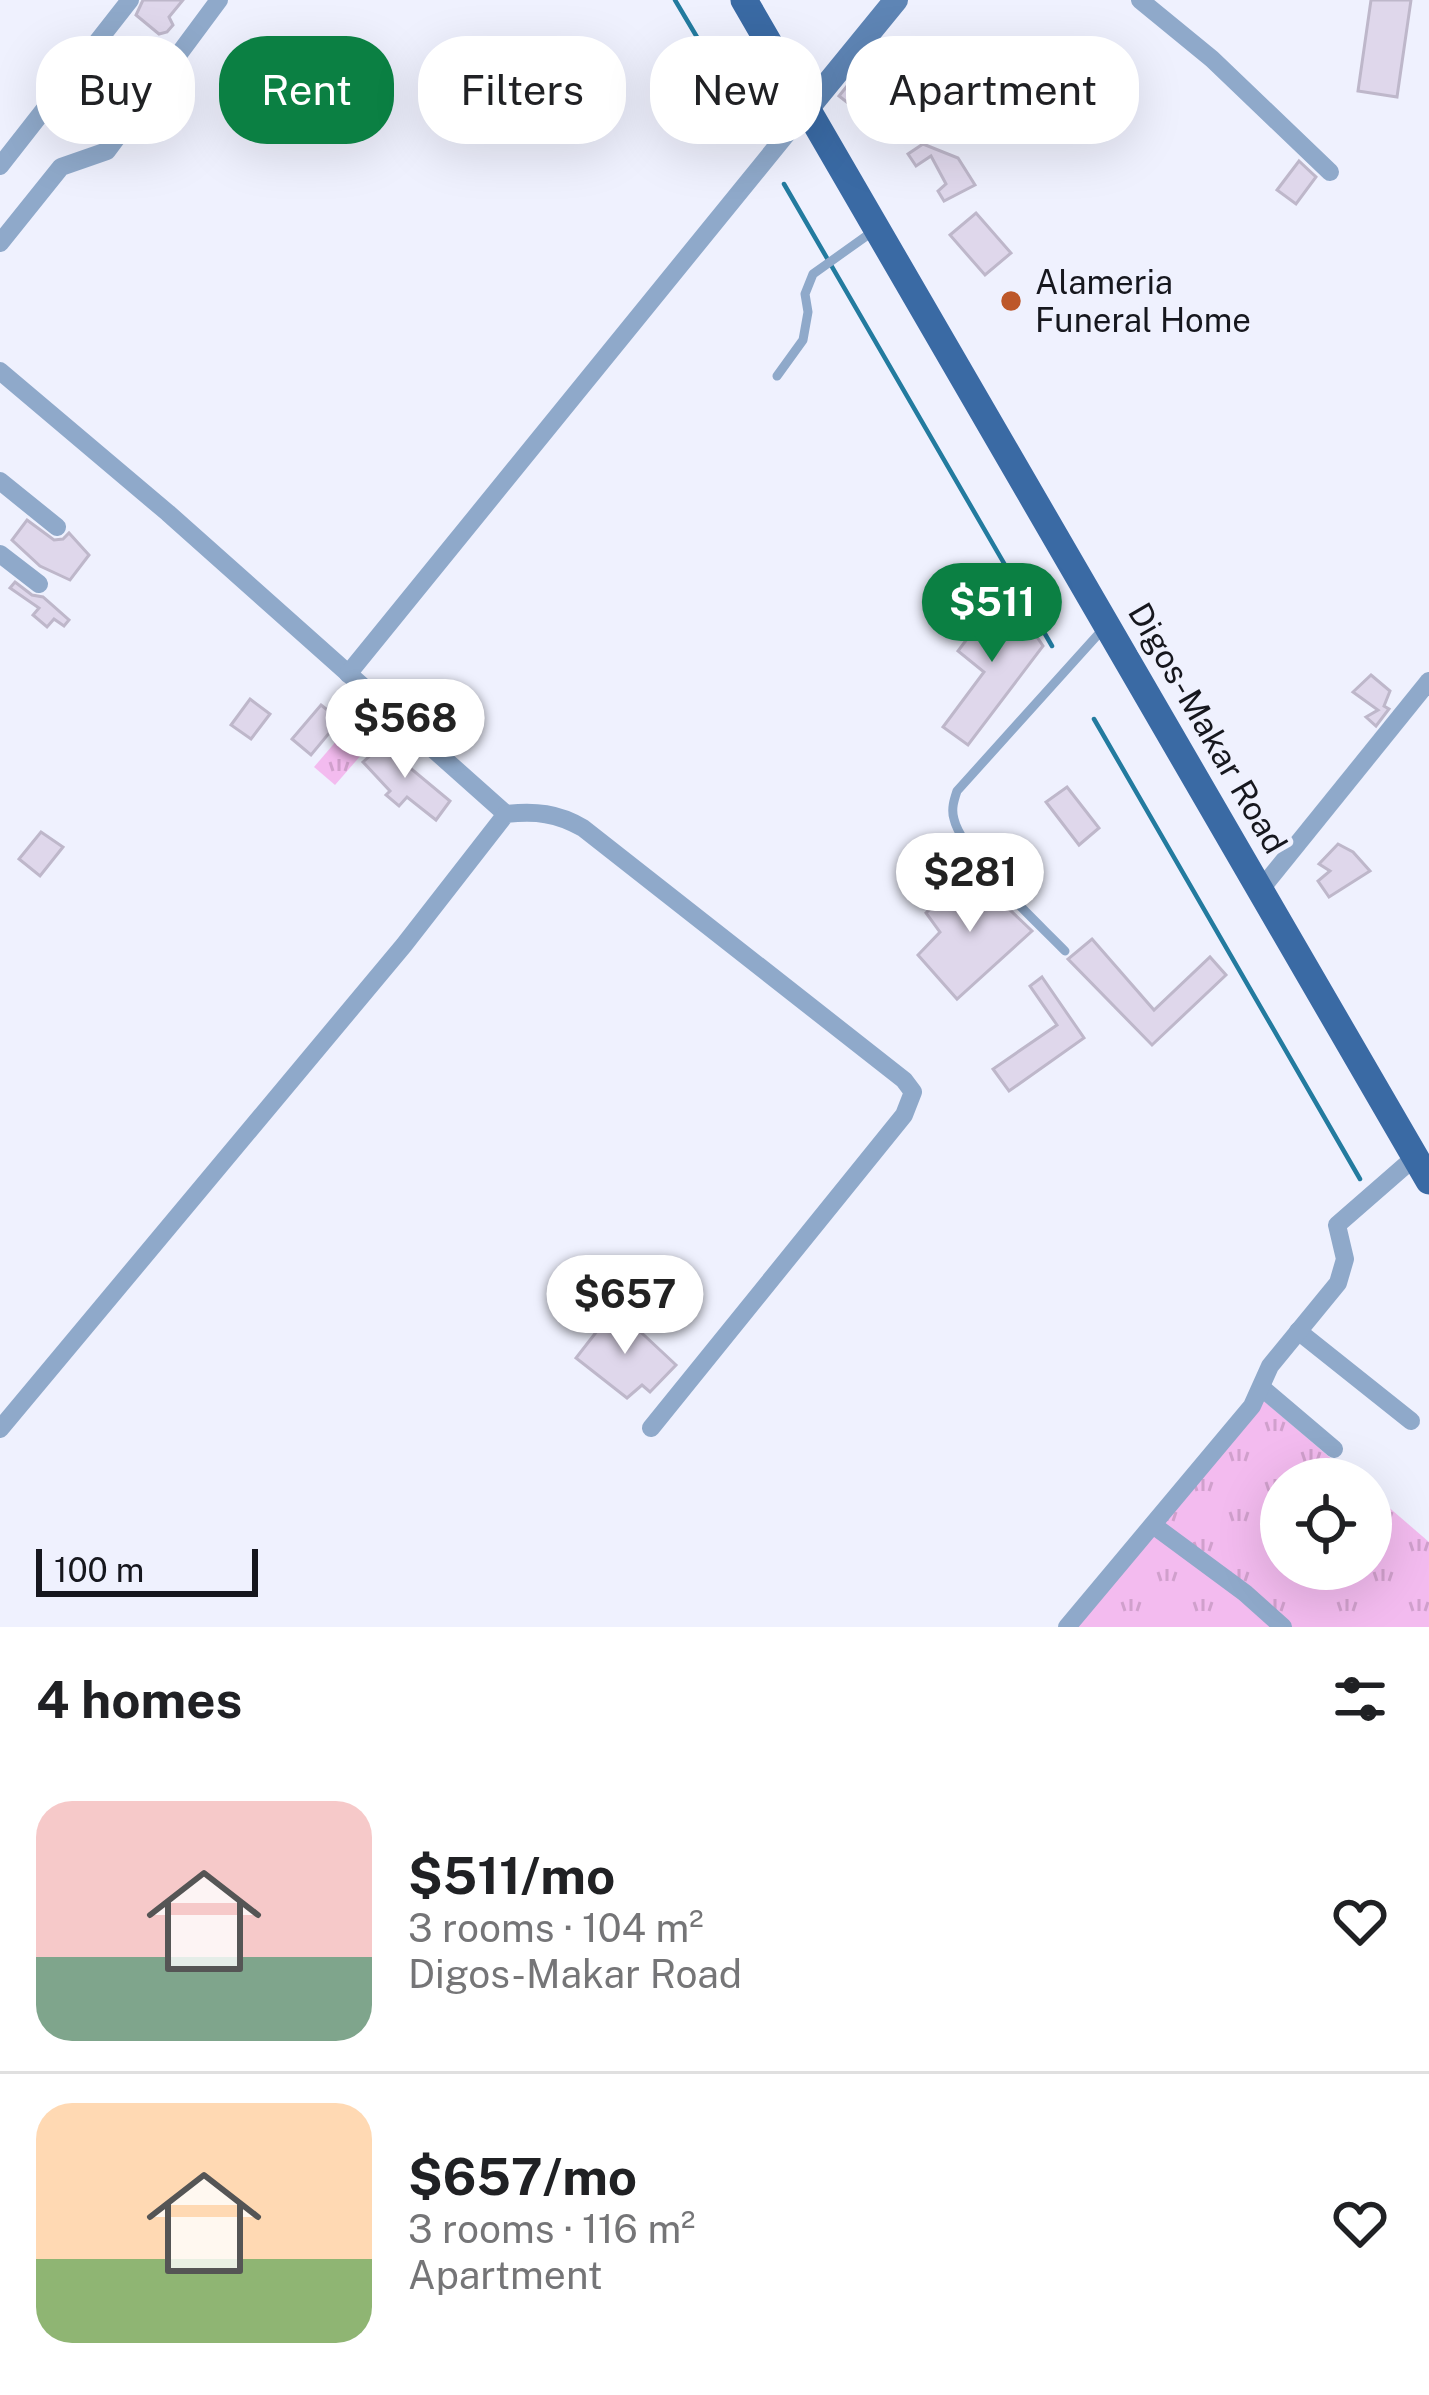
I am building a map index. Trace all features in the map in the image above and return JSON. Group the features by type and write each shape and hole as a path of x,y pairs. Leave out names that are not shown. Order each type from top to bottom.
{"main road":[{"name":"Digos-Makar Road","path":"744,0 765,36"},
{"name":"Digos-Makar Road","path":"822,135 1425,1174"}],"street":[{"path":"0,166 130,0"},
{"path":"0,242 62,166 106,151 219,0"},
{"path":"822,91 896,0"},
{"path":"1140,0 1212,59 1330,172"},
{"path":"348,674 779,144"},
{"path":"0,371 168,513 506,814 551,813 583,828 904,1079 913,1092 904,1115 651,1428"},
{"path":"0,481 57,526"},
{"path":"0,554 39,584"},
{"path":"1261,889 1429,681"},
{"path":"0,1429 404,945 506,814"},
{"path":"1067,1627 1252,1406 1270,1366 1338,1282 1345,1268 1337,1225 1425,1174"},
{"path":"1298,1331 1411,1421"},
{"path":"1262,1388 1334,1449"},
{"path":"1153,1525 1283,1627"}],"lane":[{"path":"777,376 803,340 807,283 877,229"},
{"path":"1065,951 988,871 958,831 953,803 958,791 1107,625"}],"green space":[{"path":"362,711 383,730 335,785 314,767"},
{"path":"1256,1394 1331,1458 1260,1458 1260,1590 1392,1590 1392,1510 1429,1542 1429,1627 1068,1627"}],"building":[{"path":"143,0 183,0 169,17 173,25 167,32 159,34 136,15"},
{"path":"1371,0 1411,0 1397,97 1358,91"},
{"path":"923,144 958,158 975,185 944,201 938,191 946,184 931,156 916,166 908,154"},
{"path":"1299,161 1316,177 1296,204 1277,190"},
{"path":"976,213 1011,253 985,275 950,235"},
{"path":"27,520 54,540 69,533 89,555 70,580 40,566 12,540"},
{"path":"15,582 43,597 69,620 64,626 54,619 47,627 33,615 39,608 10,588"},
{"path":"991,587 1010,601 996,622 1033,631 1043,646 968,745 943,727 984,672 958,651 976,627 970,622"},
{"path":"1371,675 1390,691 1384,706 1389,709 1376,726 1366,717 1378,710 1353,692"},
{"path":"250,699 270,714 251,739 231,725"},
{"path":"321,705 340,720 311,755 292,739"},
{"path":"390,738 403,753 397,757 450,801 436,820 407,797 399,806 363,762"},
{"path":"1067,787 1099,828 1079,845 1046,802"},
{"path":"41,832 63,847 40,876 19,859"},
{"path":"1338,844 1370,871 1329,897 1318,881 1330,871 1319,864"},
{"path":"969,871 1032,931 957,999 918,955 940,932 926,913"},
{"path":"1092,939 1154,1010 1210,957 1226,975 1152,1045 1068,959"},
{"path":"1042,977 1084,1038 1009,1091 993,1069 1057,1025 1030,986"},
{"path":"615,1308 676,1365 650,1392 642,1385 627,1398 576,1358"}],"waterway":[{"path":"675,0 696,36"},
{"path":"784,184 1052,646"},
{"path":"1094,719 1360,1179"}],"place":[{"name":"Alameria Funeral Home","path":"1011,301"}]}
